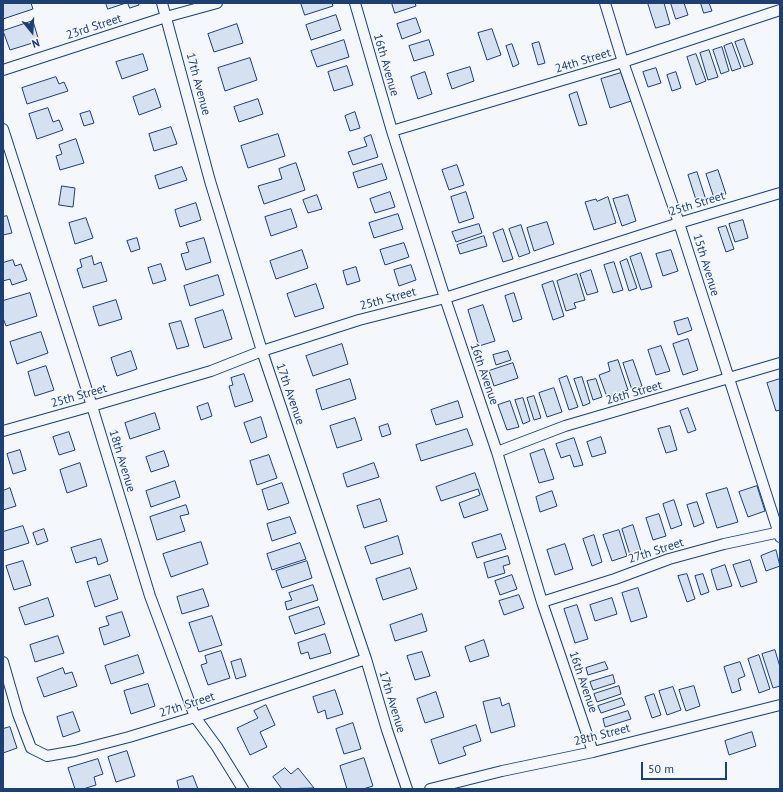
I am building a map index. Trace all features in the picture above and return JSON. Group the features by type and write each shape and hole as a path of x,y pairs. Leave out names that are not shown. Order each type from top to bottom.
{"street":[{"name":"17th Avenue","path":"162,3 210,181 262,351 366,658 387,730 407,789"},
{"name":"23rd Street","path":"3,70 166,17 217,3"},
{"name":"16th Avenue","path":"355,3 392,131 445,298 497,452 542,602 593,752"},
{"name":"15th Avenue","path":"605,3 623,62 679,223 728,378 780,534"},
{"name":"24th Street","path":"392,131 623,62 780,10"},
{"name":"18th Avenue","path":"3,129 92,406 150,596 195,717 217,747 243,789"},
{"name":"25th Street","path":"3,431 211,370 262,351 359,320 445,298 679,223 780,193"},
{"name":"26th Street","path":"497,452 565,426 780,364"},
{"name":"27th Street","path":"542,602 615,579 669,559 724,544 780,534"},
{"name":"27th Street","path":"3,662 18,714 31,748 47,756 129,737 195,717 366,658"},
{"name":"28th Street","path":"430,789 502,771 593,752 780,705"}],"building":[{"path":"3,3 31,3 33,9 3,19"},
{"path":"106,3 126,3 108,9"},
{"path":"128,3 138,3 139,5 130,8"},
{"path":"301,3 332,3 333,6 305,15"},
{"path":"392,3 415,3 416,6 395,13"},
{"path":"648,3 664,3 670,24 656,28"},
{"path":"671,3 684,3 688,15 676,19"},
{"path":"701,3 709,3 712,11 704,13"},
{"path":"336,15 341,30 311,40 306,25"},
{"path":"416,18 421,32 402,39 397,24"},
{"path":"33,21 39,41 10,50 3,31"},
{"path":"237,24 243,43 214,52 208,34"},
{"path":"492,29 501,55 487,60 478,33"},
{"path":"744,39 753,64 744,67 735,42"},
{"path":"344,40 349,57 317,67 311,51"},
{"path":"429,40 434,55 414,61 409,46"},
{"path":"539,42 545,63 538,65 532,44"},
{"path":"732,43 741,68 732,71 724,46"},
{"path":"512,44 519,64 513,67 506,46"},
{"path":"722,47 729,71 721,74 713,50"},
{"path":"709,50 718,77 708,80 700,53"},
{"path":"143,54 148,70 122,79 116,62"},
{"path":"696,54 706,81 696,85 687,57"},
{"path":"250,58 257,80 225,91 218,68"},
{"path":"347,66 353,85 334,91 328,72"},
{"path":"470,67 474,81 452,89 447,74"},
{"path":"656,68 661,83 648,87 643,72"},
{"path":"425,72 432,94 418,99 411,77"},
{"path":"676,72 681,88 672,91 667,75"},
{"path":"621,73 631,101 610,108 601,79"},
{"path":"56,77 59,84 64,82 68,91 27,104 22,88"},
{"path":"155,89 161,107 139,115 133,97"},
{"path":"577,92 587,124 579,126 569,95"},
{"path":"258,99 263,114 239,122 234,107"},
{"path":"48,108 53,122 59,120 63,130 37,139 29,114"},
{"path":"90,111 94,123 84,126 80,114"},
{"path":"355,112 360,128 350,131 345,116"},
{"path":"171,127 177,144 154,151 149,134"},
{"path":"278,134 285,156 248,168 241,146"},
{"path":"371,135 378,157 353,165 348,152 367,146 364,138"},
{"path":"76,139 84,163 60,170 56,156 62,154 59,145"},
{"path":"296,163 305,190 264,204 258,186 282,179 279,169"},
{"path":"382,164 387,179 358,188 353,173"},
{"path":"457,165 464,185 449,190 442,170"},
{"path":"182,167 187,180 159,189 155,176"},
{"path":"718,170 726,194 714,198 706,174"},
{"path":"697,172 706,200 697,203 688,175"},
{"path":"62,186 75,188 73,207 59,205"},
{"path":"390,192 395,207 375,213 370,199"},
{"path":"466,192 474,218 459,223 451,197"},
{"path":"317,195 322,209 308,213 303,200"},
{"path":"628,195 636,221 622,226 613,199"},
{"path":"608,197 616,223 594,230 585,202 596,199 597,201"},
{"path":"196,203 201,220 180,227 175,210"},
{"path":"291,209 297,227 271,236 265,217"},
{"path":"398,214 403,229 374,238 369,223"},
{"path":"7,216 12,233 3,235 3,217"},
{"path":"86,218 93,238 75,244 69,223"},
{"path":"743,220 748,238 735,242 729,224"},
{"path":"547,222 554,244 534,251 527,228"},
{"path":"479,224 482,233 456,242 452,232"},
{"path":"521,225 530,253 519,257 509,229"},
{"path":"726,226 734,249 726,252 718,228"},
{"path":"503,229 513,259 503,262 493,233"},
{"path":"484,236 487,246 460,254 457,245"},
{"path":"137,238 140,249 131,252 127,241"},
{"path":"204,238 211,262 186,270 181,254 189,252 186,243"},
{"path":"404,243 409,257 385,265 380,250"},
{"path":"302,250 308,268 276,279 270,261"},
{"path":"671,250 678,271 663,276 656,254"},
{"path":"641,253 652,287 641,290 630,257"},
{"path":"92,256 94,265 101,262 107,281 83,288 77,269 82,267 80,260"},
{"path":"627,259 637,288 629,291 620,262"},
{"path":"13,260 15,266 21,264 27,280 12,285 10,279 3,281 3,263"},
{"path":"614,262 623,290 613,293 604,265"},
{"path":"161,264 166,280 153,284 148,268"},
{"path":"411,265 416,280 399,286 394,270"},
{"path":"356,267 360,281 347,285 343,271"},
{"path":"591,270 598,292 587,295 580,274"},
{"path":"577,274 585,300 574,303 576,308 566,311 557,281"},
{"path":"218,275 224,295 190,306 184,286"},
{"path":"553,281 564,316 553,320 542,285"},
{"path":"316,284 324,308 295,317 287,294"},
{"path":"30,293 37,316 6,326 3,318 3,301"},
{"path":"514,293 522,319 513,322 505,296"},
{"path":"116,300 122,319 99,326 93,307"},
{"path":"483,305 495,341 479,346 468,310"},
{"path":"223,310 232,339 204,348 195,319"},
{"path":"688,318 692,330 678,335 674,322"},
{"path":"181,321 189,346 177,349 169,324"},
{"path":"41,332 48,353 17,364 10,342"},
{"path":"688,339 698,370 683,375 673,344"},
{"path":"342,344 348,364 313,376 306,356"},
{"path":"661,346 670,371 656,375 648,350"},
{"path":"131,351 137,369 117,376 111,358"},
{"path":"508,351 511,360 496,365 493,355"},
{"path":"618,360 628,390 607,397 599,375 610,371 608,363"},
{"path":"633,360 642,386 632,390 623,363"},
{"path":"513,363 518,378 494,386 489,371"},
{"path":"46,366 54,390 35,396 28,372"},
{"path":"244,374 253,401 235,407 229,386 233,385 231,378"},
{"path":"567,376 578,407 569,410 559,379"},
{"path":"582,377 590,403 583,406 574,379"},
{"path":"350,379 356,399 322,410 316,390"},
{"path":"596,379 602,397 593,400 587,381"},
{"path":"780,379 780,410 776,411 767,383"},
{"path":"554,388 562,412 547,417 539,393"},
{"path":"534,396 541,418 534,420 527,398"},
{"path":"523,398 530,421 523,424 515,400"},
{"path":"458,401 463,417 436,425 431,410"},
{"path":"510,401 519,427 507,430 498,405"},
{"path":"208,403 212,416 201,420 197,407"},
{"path":"688,408 696,430 688,433 680,411"},
{"path":"155,413 160,429 130,439 125,423"},
{"path":"261,417 267,437 251,443 244,423"},
{"path":"355,418 362,440 337,448 330,426"},
{"path":"388,424 391,434 382,437 379,427"},
{"path":"670,426 677,450 666,453 658,429"},
{"path":"467,429 473,445 421,461 416,445"},
{"path":"69,432 75,450 59,455 53,437"},
{"path":"601,437 606,453 592,457 587,442"},
{"path":"574,438 583,465 574,467 570,455 561,458 556,444"},
{"path":"544,449 554,479 539,483 530,454"},
{"path":"20,450 26,470 13,474 7,454"},
{"path":"164,451 169,466 151,472 146,457"},
{"path":"269,455 277,478 257,485 250,461"},
{"path":"80,463 87,486 67,493 60,470"},
{"path":"374,463 379,477 347,487 343,474"},
{"path":"475,473 488,510 464,518 459,503 480,495 478,489 441,501 436,487"},
{"path":"175,481 180,497 151,507 146,491"},
{"path":"282,483 289,503 268,510 262,490"},
{"path":"757,486 765,511 748,517 739,492"},
{"path":"10,488 16,506 3,510 3,491"},
{"path":"727,488 738,522 717,528 706,494"},
{"path":"552,491 557,506 540,512 536,497"},
{"path":"380,499 387,521 364,528 357,506"},
{"path":"674,500 682,525 671,529 663,504"},
{"path":"697,502 704,523 694,527 687,505"},
{"path":"186,505 189,514 180,516 185,531 157,540 150,517"},
{"path":"659,514 666,536 653,540 646,518"},
{"path":"290,517 296,533 272,541 267,524"},
{"path":"633,525 641,551 630,555 622,529"},
{"path":"23,526 29,543 3,551 3,532"},
{"path":"44,529 48,541 37,545 33,533"},
{"path":"619,530 627,556 612,561 603,535"},
{"path":"501,534 506,549 477,558 472,543"},
{"path":"594,535 602,562 592,566 583,539"},
{"path":"398,536 403,554 371,564 365,547"},
{"path":"101,539 108,561 98,565 96,557 76,563 71,548"},
{"path":"201,542 208,564 171,577 163,554"},
{"path":"300,543 306,559 272,570 267,554"},
{"path":"565,544 573,569 555,575 547,550"},
{"path":"776,550 780,566 766,571 761,556"},
{"path":"508,556 510,564 503,566 505,573 488,578 484,563"},
{"path":"750,560 757,582 741,587 733,565"},
{"path":"23,561 31,585 14,590 6,566"},
{"path":"307,561 312,578 282,588 276,571"},
{"path":"725,565 732,586 717,590 711,570"},
{"path":"410,568 417,589 383,600 376,579"},
{"path":"687,574 695,599 687,602 678,576"},
{"path":"703,574 709,592 701,595 695,576"},
{"path":"110,575 118,599 95,607 87,582"},
{"path":"512,575 517,589 500,595 495,581"},
{"path":"313,585 318,600 287,610 285,602 292,600 289,593"},
{"path":"638,588 647,617 631,622 622,593"},
{"path":"203,589 209,606 182,614 177,597"},
{"path":"519,595 524,608 504,615 499,601"},
{"path":"48,598 54,616 25,625 19,608"},
{"path":"612,598 617,614 595,621 590,605"},
{"path":"577,605 588,639 575,643 564,609"},
{"path":"319,607 325,624 295,634 289,617"},
{"path":"122,612 130,636 104,645 99,628 109,625 106,617"},
{"path":"422,614 427,631 395,641 390,625"},
{"path":"212,616 222,645 199,652 189,623"},
{"path":"325,634 331,653 310,659 308,652 301,654 298,643"},
{"path":"58,636 64,653 35,662 30,645"},
{"path":"484,640 489,656 470,662 465,647"},
{"path":"775,650 780,667 780,686 773,688 762,654"},
{"path":"221,651 230,678 208,685 201,665 207,663 205,656"},
{"path":"422,652 430,676 415,680 407,656"},
{"path":"138,655 144,673 111,684 105,666"},
{"path":"759,655 770,689 759,693 748,659"},
{"path":"241,659 246,676 236,679 231,662"},
{"path":"605,662 608,669 588,675 586,668"},
{"path":"740,662 745,676 738,679 741,690 732,693 724,667"},
{"path":"63,668 65,674 72,672 77,686 44,697 37,678"},
{"path":"613,675 615,683 593,690 590,682"},
{"path":"148,684 155,706 131,714 124,691"},
{"path":"619,686 621,694 597,702 594,694"},
{"path":"694,686 700,706 686,711 679,690"},
{"path":"673,687 681,710 667,715 659,691"},
{"path":"335,690 343,714 327,719 325,710 318,713 313,697"},
{"path":"436,692 444,717 425,723 417,699"},
{"path":"654,694 661,715 652,718 645,697"},
{"path":"500,698 502,706 509,703 515,726 491,733 483,702"},
{"path":"622,698 625,705 601,713 598,706"},
{"path":"266,705 275,725 260,732 267,747 250,755 237,728 258,718 254,711"},
{"path":"628,711 631,719 605,727 603,719"},
{"path":"73,712 80,731 63,737 57,717"},
{"path":"353,723 361,749 344,754 336,729"},
{"path":"476,725 481,741 463,747 466,755 439,764 431,740"},
{"path":"10,727 17,748 3,753 3,729"},
{"path":"752,732 756,746 729,755 725,741"},
{"path":"127,751 135,776 116,782 108,757"},
{"path":"364,758 373,786 363,789 347,789 340,766"},
{"path":"98,759 103,774 94,777 96,785 83,789 75,789 68,768"},
{"path":"285,768 291,774 298,768 314,788 282,789 273,777"},
{"path":"193,776 198,789 179,789 177,781"}]}
